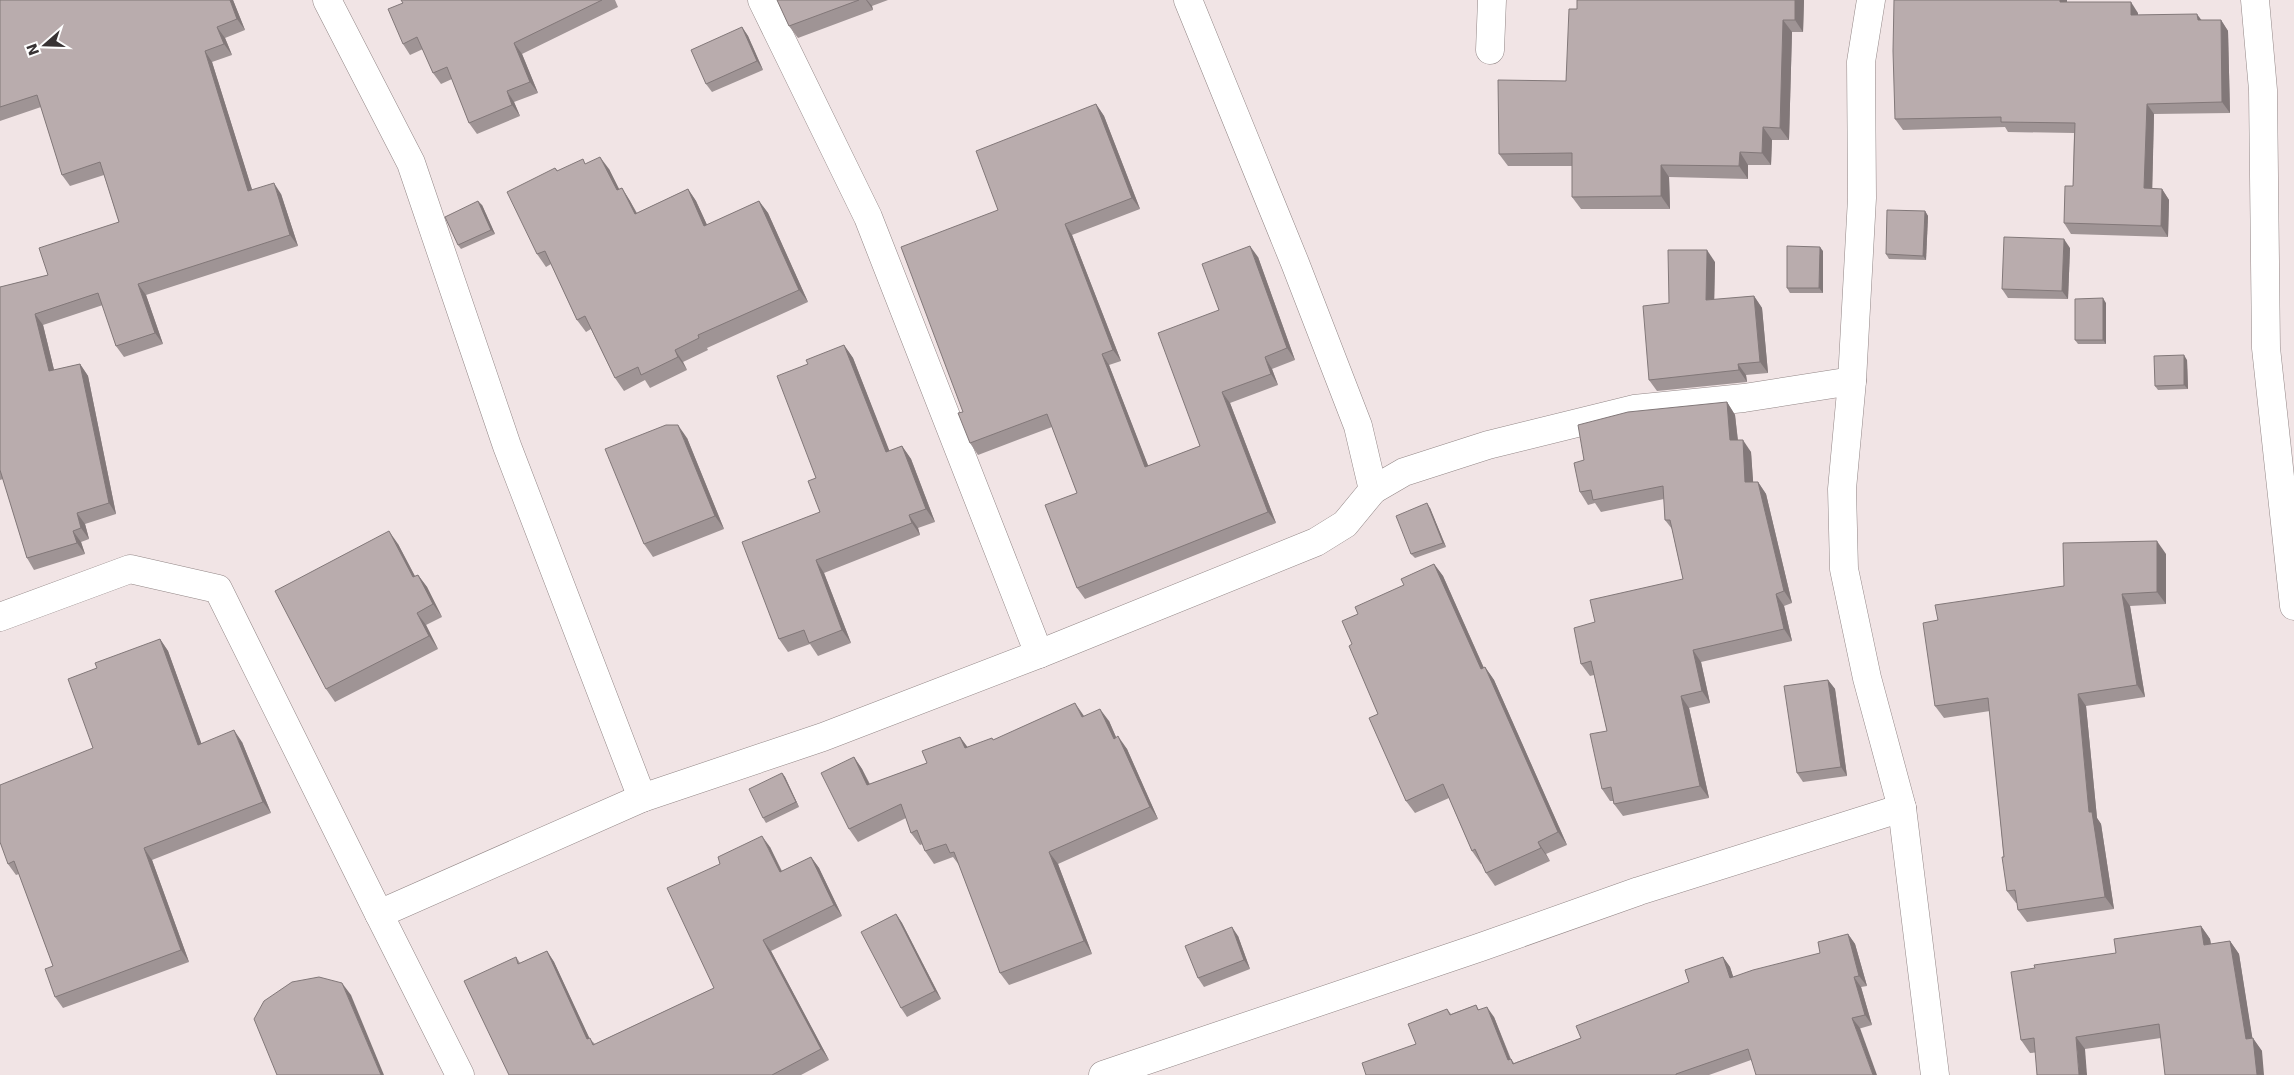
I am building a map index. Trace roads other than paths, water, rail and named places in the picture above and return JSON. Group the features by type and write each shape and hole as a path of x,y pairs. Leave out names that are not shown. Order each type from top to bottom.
{"street":[{"path":"327,0 411,162 507,446 642,798"},
{"path":"762,0 868,217 1039,654"},
{"path":"1188,0 1295,263 1358,426 1373,490"},
{"path":"1490,50 1492,0"},
{"path":"1871,0 1862,62 1862,198 1852,381 1842,489 1844,569 1867,678 1902,808 1934,1075"},
{"path":"2255,0 2263,90 2266,348 2294,606"},
{"path":"379,914 642,798 824,737 1039,654 1316,542 1345,524 1373,490 1404,472 1488,445 1634,409 1744,398 1852,381"},
{"path":"0,617 130,569 218,590 460,1075"},
{"path":"1102,1075 1480,947 1639,890 1902,808"}]}
